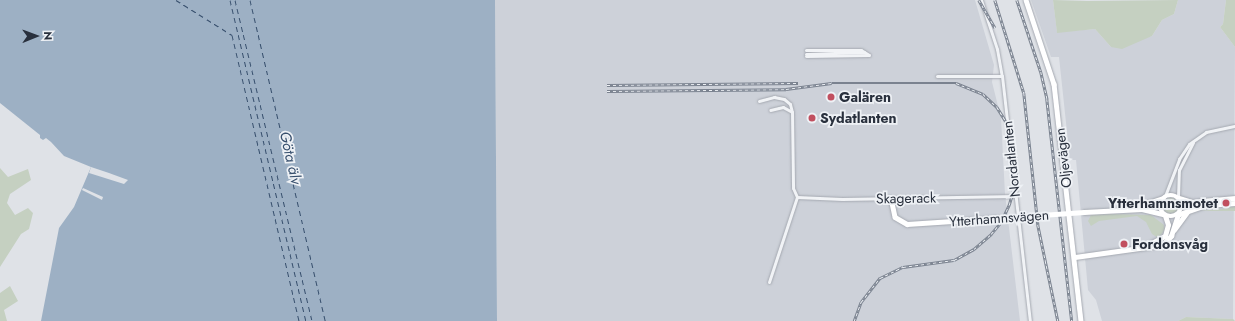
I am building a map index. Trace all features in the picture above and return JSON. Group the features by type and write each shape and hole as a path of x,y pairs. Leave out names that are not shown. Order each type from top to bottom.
{"street":[{"name":"Nordatlanten","path":"981,0 997,49 1002,76 1030,321"},
{"name":"Oljevägen","path":"1026,0 1054,84 1082,321"},
{"path":"806,53 866,52"},
{"path":"937,76 1002,76"},
{"path":"760,101 774,97 784,99 790,104 792,112 793,188 797,197 769,282"},
{"path":"770,110 783,107 792,112"},
{"path":"1134,249 1163,239 1168,230 1159,204 1164,197 1179,159 1193,142 1206,132 1235,126"},
{"path":"1172,233 1182,205 1178,197 1179,170 1193,142"},
{"name":"Skagerack","path":"797,197 891,198 1015,196"},
{"path":"1164,197 1178,197 1192,202 1235,198"},
{"name":"Ytterhamnsvägen","path":"1124,209 1164,197"},
{"name":"Ytterhamnsvägen","path":"891,198 895,217 907,224 1124,209 1148,209 1164,215"},
{"path":"1164,215 1179,214 1206,206 1235,203"},
{"path":"1075,257 1162,245 1172,233 1180,218 1189,211"}],"shaded area":[{"path":"495,0 975,0 994,65 992,82 1001,118 1005,194 1020,321 497,321"},
{"path":"1031,0 1053,0 1057,32 1095,29 1111,47 1152,36 1162,20 1174,14 1178,0 1226,0 1223,24 1220,27 1235,47 1233,319 1186,317 1178,321 1102,321 1096,300 1088,290 1076,160 1070,160 1059,57 1051,57"}],"green space":[{"path":"1053,0 1178,0 1174,14 1162,20 1152,36 1122,49 1111,47 1095,29 1057,33"},
{"path":"1226,0 1235,0 1235,47 1220,27 1223,24"},
{"path":"0,168 8,177 28,169 31,180 10,194 7,203 15,215 28,208 33,213 29,229 21,234 0,267"},
{"path":"1171,198 1177,200 1179,206 1177,212 1171,214 1165,212 1163,206 1165,200"},
{"path":"1235,206 1235,211 1199,211 1223,209"},
{"path":"1091,215 1151,215 1164,225 1165,230 1158,238 1152,234 1146,222 1137,216 1099,221 1091,226 1088,221"},
{"path":"10,286 18,301 4,310 7,321 0,321 0,293"},
{"path":"1186,317 1233,319 1235,321 1178,321"}],"water":[{"name":"Göta älv","path":"0,0 495,0 497,321 41,321 59,228 74,207 91,167 64,156 51,142 46,138 43,140 40,138 40,135 0,103"}],"pier":[{"path":"91,167 128,180 124,184 89,173"},
{"path":"83,188 103,197 102,200 82,190"}],"ferry route":[{"path":"176,0 232,35 299,321"},
{"path":"230,0 306,321"},
{"path":"235,0 312,321"},
{"path":"250,0 325,321"}],"railway":[{"path":"979,0 995,28"},
{"path":"995,0 1024,93 1038,225 1058,321"},
{"path":"1017,0 1041,72 1047,99 1072,321"},
{"path":"607,85 798,83"},
{"path":"607,91 786,89 832,83 956,83 983,94 997,107 1010,128 1015,145"},
{"path":"854,321 861,302 880,278 903,267 954,260 974,249 991,234 1001,222 1009,205 1016,181 1016,157"}],"place":[{"name":"Galären","path":"831,97"},
{"name":"Sydatlanten","path":"812,118"},
{"name":"Ytterhamnsmotet","path":"1226,203"},
{"name":"Fordonsvåg","path":"1124,244"}]}
